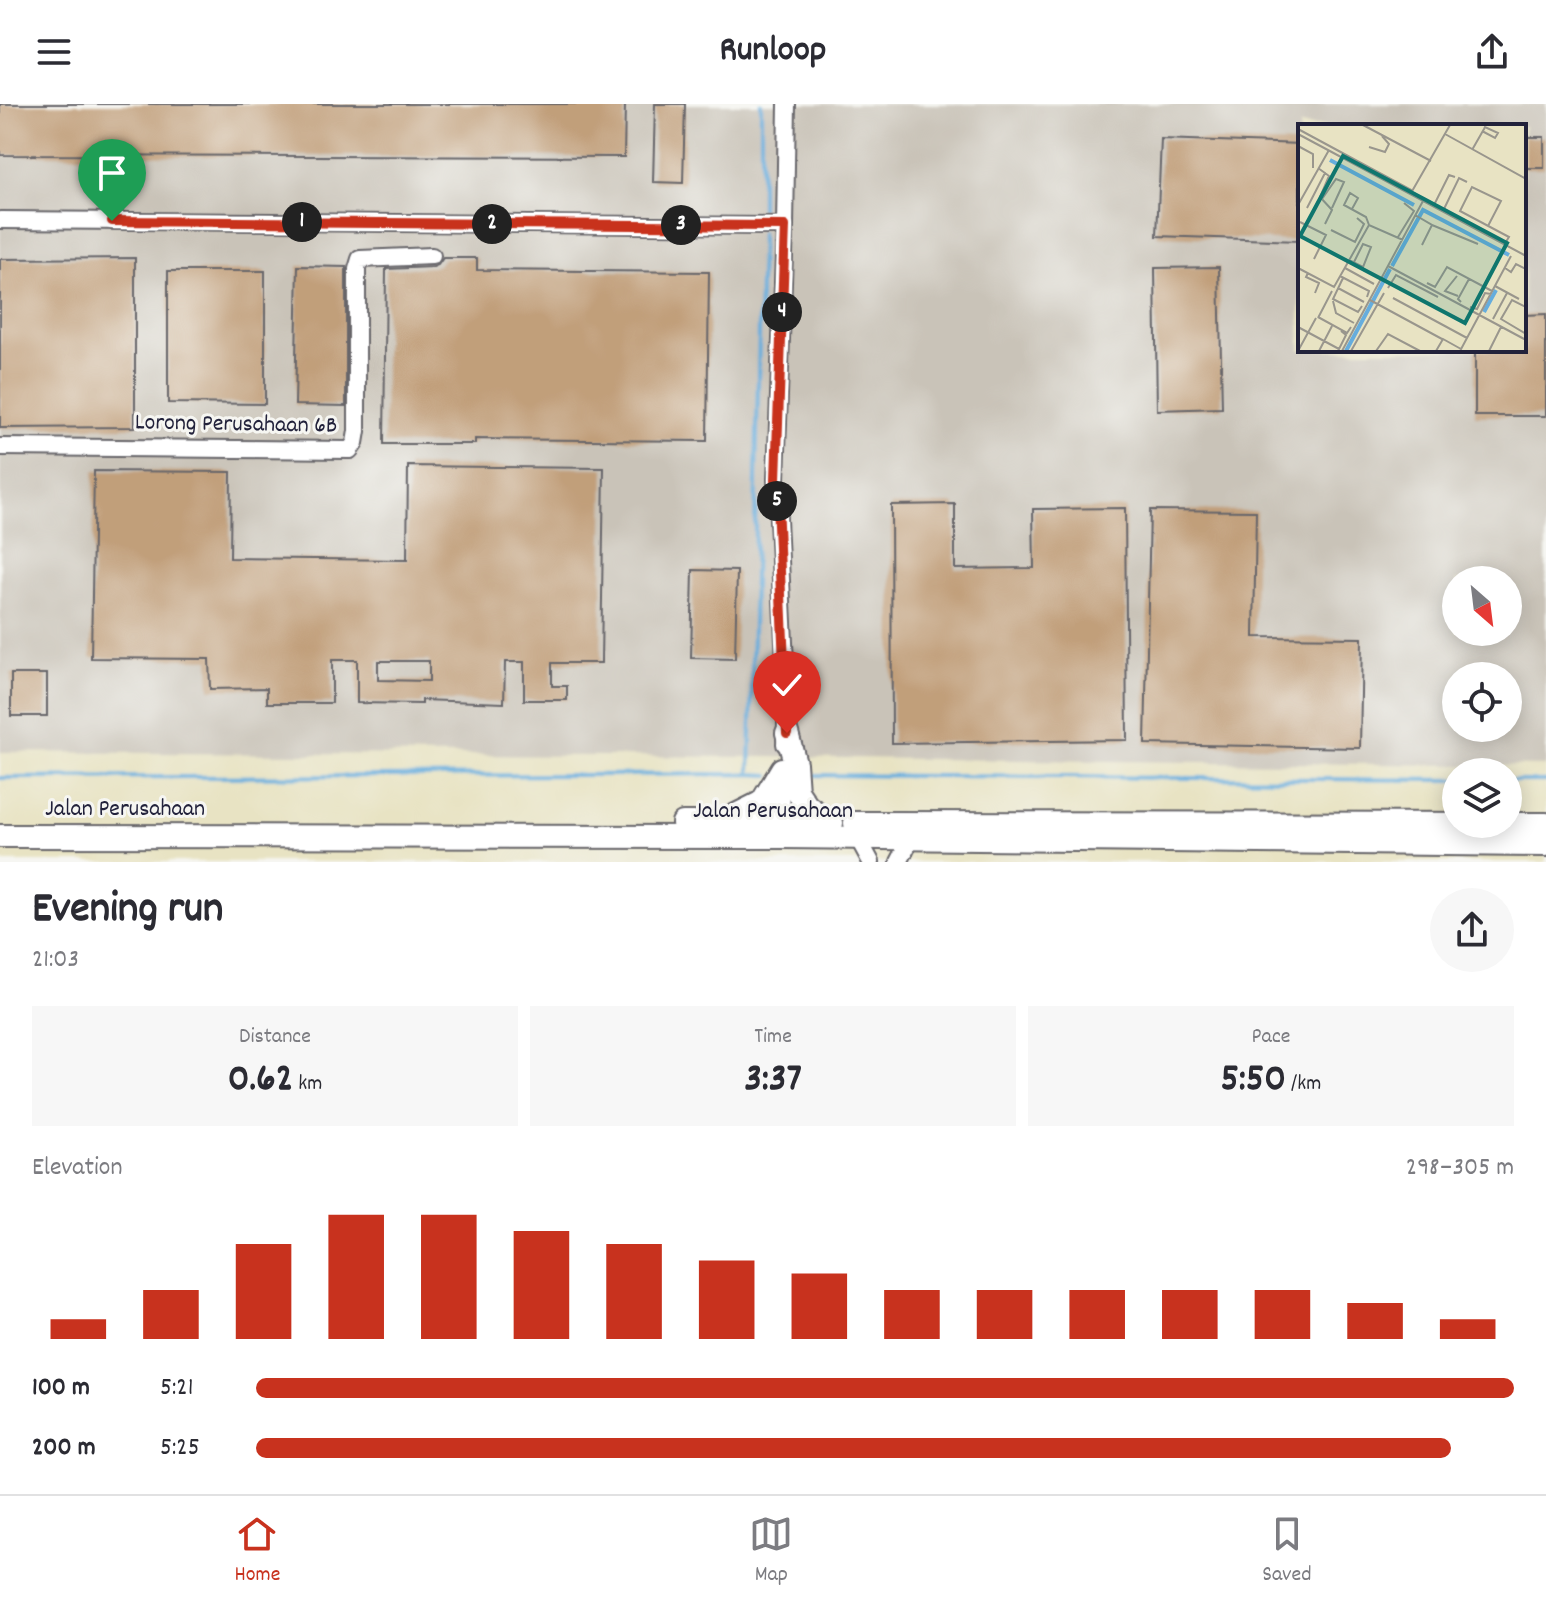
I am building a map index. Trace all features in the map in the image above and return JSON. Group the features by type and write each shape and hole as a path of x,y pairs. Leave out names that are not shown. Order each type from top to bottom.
{"main road":[{"path":"783,791 787,733"},
{"path":"719,822 783,791"},
{"path":"783,791 833,823"},
{"name":"Jalan Perusahaan","path":"0,821 719,822 858,838 1546,845"},
{"name":"Jalan Perusahaan","path":"0,836 781,830 833,823 1546,824"}],"street":[{"path":"787,104 776,479 787,733"},
{"path":"0,220 785,226"},
{"name":"Lorong Perusahaan 6B","path":"0,447 350,450 357,431 357,269 360,259 432,256"},
{"path":"781,830 783,791"},
{"path":"858,838 871,862"},
{"path":"899,862 911,839"}],"shaded area":[{"path":"0,104 1546,104 1546,766 1522,766 1522,758 1442,758 1442,765 0,752"}],"building":[{"path":"0,104 625,104 624,157 0,155"},
{"path":"655,104 685,104 683,183 653,182"},
{"path":"1526,137 1544,137 1544,168 1526,168"},
{"path":"1161,139 1298,144 1298,241 1157,236"},
{"path":"135,258 135,427 0,428 0,259"},
{"path":"443,258 477,258 477,270 709,272 707,441 475,439 475,444 384,444 386,269 433,267"},
{"path":"298,266 346,267 346,406 295,405"},
{"path":"1219,267 1222,408 1157,410 1155,268"},
{"path":"168,271 265,271 265,404 168,403"},
{"path":"1546,314 1546,416 1475,416 1475,352 1526,352 1526,315"},
{"path":"408,466 604,468 601,663 552,663 552,686 567,686 567,700 524,700 524,662 505,662 504,703 422,700 422,704 357,703 357,660 332,660 332,703 267,703 267,688 210,689 209,659 91,658 94,471 231,472 230,558 407,560","holes":["378,661 429,661 429,681 378,680"]},
{"path":"955,504 955,569 1034,568 1033,509 1125,508 1127,740 892,743 891,505"},
{"path":"1150,510 1256,511 1254,637 1362,638 1360,748 1145,744"},
{"path":"693,570 737,571 735,659 691,658"},
{"path":"11,674 47,674 47,716 11,716"}],"waterway":[{"path":"761,104 761,208"},
{"path":"0,778 750,774 761,233"},
{"path":"750,774 770,775"},
{"path":"802,775 1442,780"},
{"path":"1522,781 1546,781"}],"route":[{"path":"112,221 785,226 776,479 787,733"}]}
